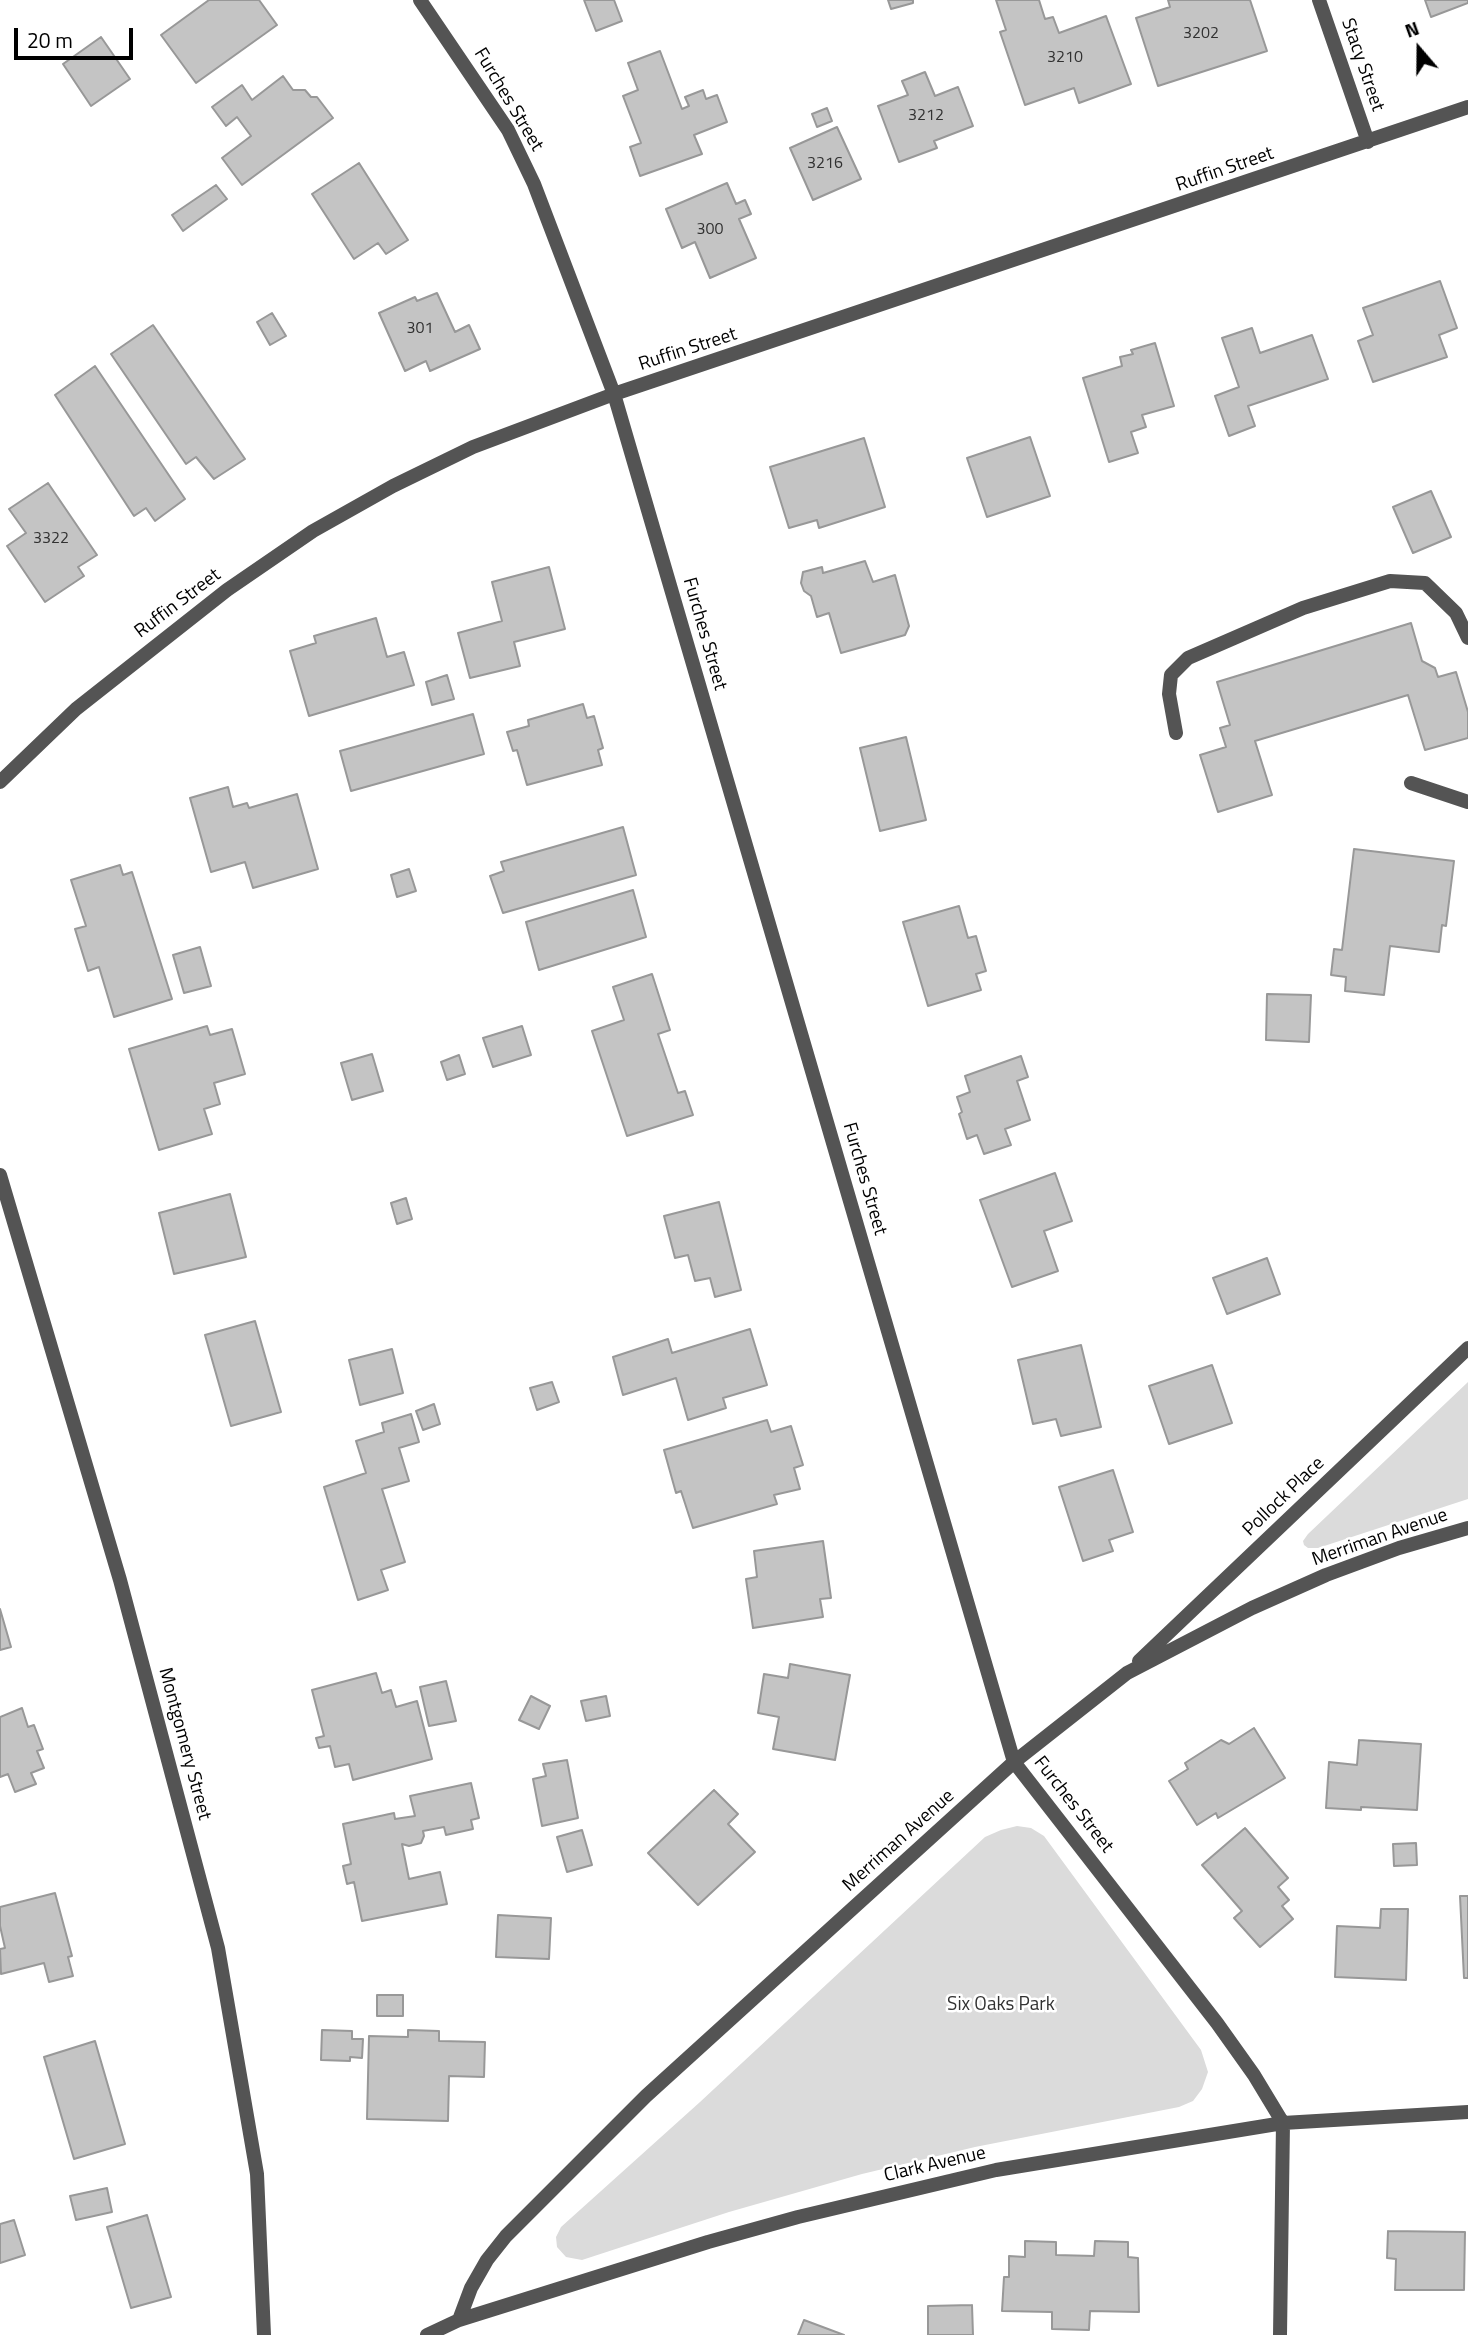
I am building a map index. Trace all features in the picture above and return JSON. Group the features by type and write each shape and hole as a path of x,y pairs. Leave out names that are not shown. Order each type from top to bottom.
{"street":[{"name":"Furches Street","path":"420,0 508,130 534,184 614,394 1014,1762 1217,2023 1254,2075 1283,2123"},
{"name":"Stacy Street","path":"1319,0 1368,142"},
{"name":"Ruffin Street","path":"0,782 76,709 227,590 313,531 393,486 473,447 614,394 1468,107"},
{"path":"1176,733 1169,694 1171,675 1188,658 1303,608 1390,581 1425,583 1456,613 1468,638"},
{"path":"1411,783 1468,802"},
{"name":"Montgomery Street","path":"0,1175 120,1580 218,1948 257,2174 264,2335"},
{"name":"Pollock Place","path":"1127,1673 1468,1348"},
{"name":"Merriman Avenue","path":"459,2320 476,2278 506,2236 646,2096 1014,1762 1127,1673 1252,1608 1326,1575 1399,1548 1468,1528"},
{"name":"Clark Avenue","path":"427,2335 459,2320 641,2262 798,2217 996,2171 1283,2123 1468,2112"},
{"path":"1280,2335 1283,2123"}],"green space":[{"path":"1468,1382 1468,1499 1318,1548 1304,1545 1303,1541 1308,1534"},
{"name":"Six Oaks Park","path":"1017,1826 1031,1828 1044,1836 1201,2050 1208,2072 1202,2089 1193,2101 1179,2107 975,2147 862,2174 729,2212 582,2260 566,2257 557,2247 556,2237 561,2227 700,2102 985,1837"}],"building":[{"path":"209,0 259,0 277,25 196,83 161,35"},
{"path":"584,0 614,0 622,21 596,31"},
{"path":"888,0 913,0 913,3 891,9"},
{"path":"996,0 1039,0 1045,19 1053,17 1059,33 1106,16 1131,84 1079,103 1074,88 1025,105 1000,32 1006,30"},
{"path":"1168,0 1250,0 1267,51 1158,86 1136,18 1170,7"},
{"path":"1425,0 1468,0 1468,3 1431,17"},
{"path":"101,37 130,79 91,106 63,64"},
{"path":"660,51 682,109 689,106 685,97 703,90 706,99 717,95 727,122 694,135 702,154 640,176 630,147 641,143 623,96 638,90 628,63"},
{"path":"925,72 935,96 958,87 973,126 934,141 937,148 899,162 878,106 908,95 902,81"},
{"path":"283,76 293,90 305,90 311,97 317,97 333,118 242,185 222,158 251,136 237,117 226,126 212,107 242,85 252,100"},
{"path":"827,108 832,121 817,127 812,114"},
{"path":"837,127 861,179 813,200 790,148"},
{"path":"359,163 408,240 386,254 378,243 354,259 312,194"},
{"path":"727,183 736,204 745,200 751,214 739,219 756,258 710,278 695,242 682,248 666,209"},
{"path":"216,185 227,199 183,231 172,215"},
{"path":"1440,281 1457,328 1439,335 1447,357 1373,382 1358,341 1373,335 1363,308"},
{"path":"437,293 455,332 469,325 480,349 430,371 426,361 405,371 379,313 415,297 417,301"},
{"path":"272,313 286,336 270,345 257,322"},
{"path":"153,325 245,459 214,479 196,457 186,464 111,354"},
{"path":"1252,328 1260,353 1312,335 1328,379 1248,406 1255,426 1229,436 1215,396 1239,387 1222,338"},
{"path":"1155,343 1174,406 1142,415 1146,427 1131,432 1138,453 1109,462 1083,378 1122,366 1120,357 1133,354 1131,350"},
{"path":"95,366 185,499 155,521 146,508 134,516 55,395"},
{"path":"1030,437 1050,496 987,517 967,458"},
{"path":"864,438 885,507 819,528 817,520 789,528 770,467"},
{"path":"48,483 97,555 78,567 84,576 45,602 7,546 26,533 9,509"},
{"path":"1431,491 1451,537 1413,553 1393,507"},
{"path":"865,561 873,582 895,575 909,626 905,635 841,653 829,613 817,617 811,596 804,591 801,583 803,572 822,567 823,573"},
{"path":"549,567 565,629 514,642 520,666 470,678 458,633 502,621 492,582"},
{"path":"376,618 387,657 404,652 414,685 309,716 290,651 316,643 314,636"},
{"path":"1411,623 1422,661 1435,668 1438,677 1456,672 1468,712 1468,738 1425,750 1408,695 1255,741 1272,795 1218,812 1200,755 1226,747 1220,728 1230,725 1217,682"},
{"path":"447,675 454,699 432,705 426,682"},
{"path":"583,704 587,718 594,716 603,748 598,750 602,765 527,785 517,750 513,751 507,732 529,726 528,720"},
{"path":"473,714 484,754 351,791 340,751"},
{"path":"906,737 926,820 880,831 860,748"},
{"path":"228,787 233,807 247,803 249,808 297,794 318,869 253,888 245,862 211,872 190,798"},
{"path":"623,827 636,875 503,913 490,876 504,871 501,862"},
{"path":"1354,849 1454,861 1446,926 1442,925 1439,952 1390,946 1384,995 1345,991 1346,977 1331,975 1334,949 1342,950"},
{"path":"120,865 123,875 132,872 172,999 114,1017 99,967 88,971 75,929 86,926 71,880"},
{"path":"409,869 416,891 397,897 391,875"},
{"path":"633,890 646,937 539,970 526,922"},
{"path":"959,906 968,938 976,936 986,971 976,974 981,990 928,1006 903,922"},
{"path":"200,947 211,986 184,993 173,955"},
{"path":"652,974 670,1030 658,1034 678,1093 685,1091 693,1115 627,1136 592,1031 624,1020 613,987"},
{"path":"1267,994 1311,995 1309,1042 1266,1040"},
{"path":"207,1026 210,1035 232,1029 245,1074 214,1083 220,1104 204,1109 212,1134 159,1150 129,1049"},
{"path":"522,1026 531,1055 493,1067 483,1038"},
{"path":"372,1054 383,1091 352,1100 341,1063"},
{"path":"459,1055 465,1074 447,1080 441,1062"},
{"path":"1021,1056 1028,1077 1017,1081 1030,1120 1005,1129 1011,1145 984,1154 977,1135 967,1139 957,1097 970,1092 965,1076"},
{"path":"1055,1173 1072,1221 1044,1231 1058,1271 1012,1287 980,1200"},
{"path":"230,1194 246,1257 174,1274 159,1213"},
{"path":"406,1198 412,1219 397,1224 391,1203"},
{"path":"719,1202 741,1290 715,1297 710,1278 695,1281 688,1255 675,1258 664,1216"},
{"path":"1267,1258 1280,1294 1227,1314 1213,1278"},
{"path":"255,1321 281,1412 231,1426 205,1335"},
{"path":"750,1329 767,1385 723,1398 726,1408 688,1420 676,1378 623,1395 613,1357 668,1339 672,1353"},
{"path":"1081,1345 1101,1427 1061,1436 1056,1419 1033,1424 1018,1360"},
{"path":"392,1349 403,1393 360,1405 349,1360"},
{"path":"1212,1365 1232,1423 1169,1444 1149,1386"},
{"path":"552,1382 559,1402 537,1410 530,1388"},
{"path":"434,1404 440,1424 423,1430 416,1411"},
{"path":"411,1414 419,1442 399,1448 409,1481 382,1489 405,1562 381,1570 388,1590 358,1600 324,1487 366,1473 356,1441 384,1432 382,1423"},
{"path":"767,1420 771,1432 791,1426 803,1465 794,1468 800,1489 774,1495 777,1504 693,1528 681,1491 676,1493 664,1450"},
{"path":"1113,1470 1133,1532 1109,1540 1113,1551 1083,1561 1059,1487"},
{"path":"823,1541 831,1598 820,1599 823,1617 753,1628 746,1579 757,1577 754,1551"},
{"path":"0,1609 11,1647 0,1650"},
{"path":"790,1664 850,1675 835,1760 773,1749 779,1717 758,1713 764,1674 788,1678"},
{"path":"376,1673 382,1693 391,1690 396,1707 417,1701 432,1759 353,1780 349,1764 335,1767 330,1746 319,1748 316,1738 324,1736 312,1690"},
{"path":"446,1681 456,1721 429,1726 420,1687"},
{"path":"531,1696 550,1706 539,1729 519,1720"},
{"path":"606,1696 610,1716 586,1721 581,1701"},
{"path":"22,1708 28,1727 34,1725 43,1749 37,1751 44,1768 31,1773 36,1784 15,1792 8,1774 0,1777 0,1717"},
{"path":"1254,1728 1285,1778 1218,1818 1216,1813 1197,1825 1169,1781 1188,1769 1185,1763 1221,1740 1229,1744"},
{"path":"1359,1740 1421,1744 1417,1810 1326,1808 1329,1762 1357,1765"},
{"path":"567,1760 578,1818 542,1826 533,1779 546,1776 543,1764"},
{"path":"471,1783 479,1818 471,1820 473,1829 446,1835 444,1827 423,1831 421,1843 409,1846 402,1844 409,1879 440,1872 447,1904 362,1921 354,1882 347,1884 343,1866 351,1864 343,1824 394,1813 395,1819 415,1816 410,1796"},
{"path":"714,1790 738,1814 728,1824 755,1852 698,1905 648,1853"},
{"path":"1245,1828 1288,1878 1278,1887 1289,1900 1282,1906 1293,1919 1260,1947 1234,1918 1242,1911 1202,1865"},
{"path":"582,1830 592,1865 567,1872 557,1837"},
{"path":"1416,1843 1417,1865 1394,1866 1393,1844"},
{"path":"55,1893 72,1956 68,1957 73,1976 49,1982 44,1963 1,1974 0,1949 5,1948 0,1926 0,1907"},
{"path":"1460,1896 1468,1896 1468,1978 1464,1978"},
{"path":"1381,1909 1408,1909 1406,1980 1335,1977 1337,1926 1380,1928"},
{"path":"498,1915 551,1918 549,1959 496,1957"},
{"path":"377,1995 403,1995 403,2016 377,2016"},
{"path":"322,2030 352,2031 352,2039 363,2039 362,2058 350,2057 350,2061 321,2060"},
{"path":"408,2030 439,2031 439,2041 485,2042 484,2077 449,2076 448,2121 367,2119 369,2036 408,2037"},
{"path":"95,2041 125,2144 74,2159 44,2057"},
{"path":"107,2188 112,2212 76,2220 70,2196"},
{"path":"147,2215 171,2297 131,2308 107,2227"},
{"path":"14,2220 25,2255 0,2263 0,2224"},
{"path":"1388,2231 1465,2232 1464,2290 1395,2290 1396,2259 1387,2258"},
{"path":"1025,2241 1056,2242 1056,2255 1094,2256 1095,2241 1128,2242 1128,2257 1138,2258 1139,2312 1090,2311 1089,2330 1052,2329 1052,2312 1002,2311 1004,2277 1009,2277 1009,2256 1025,2257"},
{"path":"972,2305 973,2335 928,2335 928,2306"},
{"path":"804,2320 844,2335 798,2335"}]}
